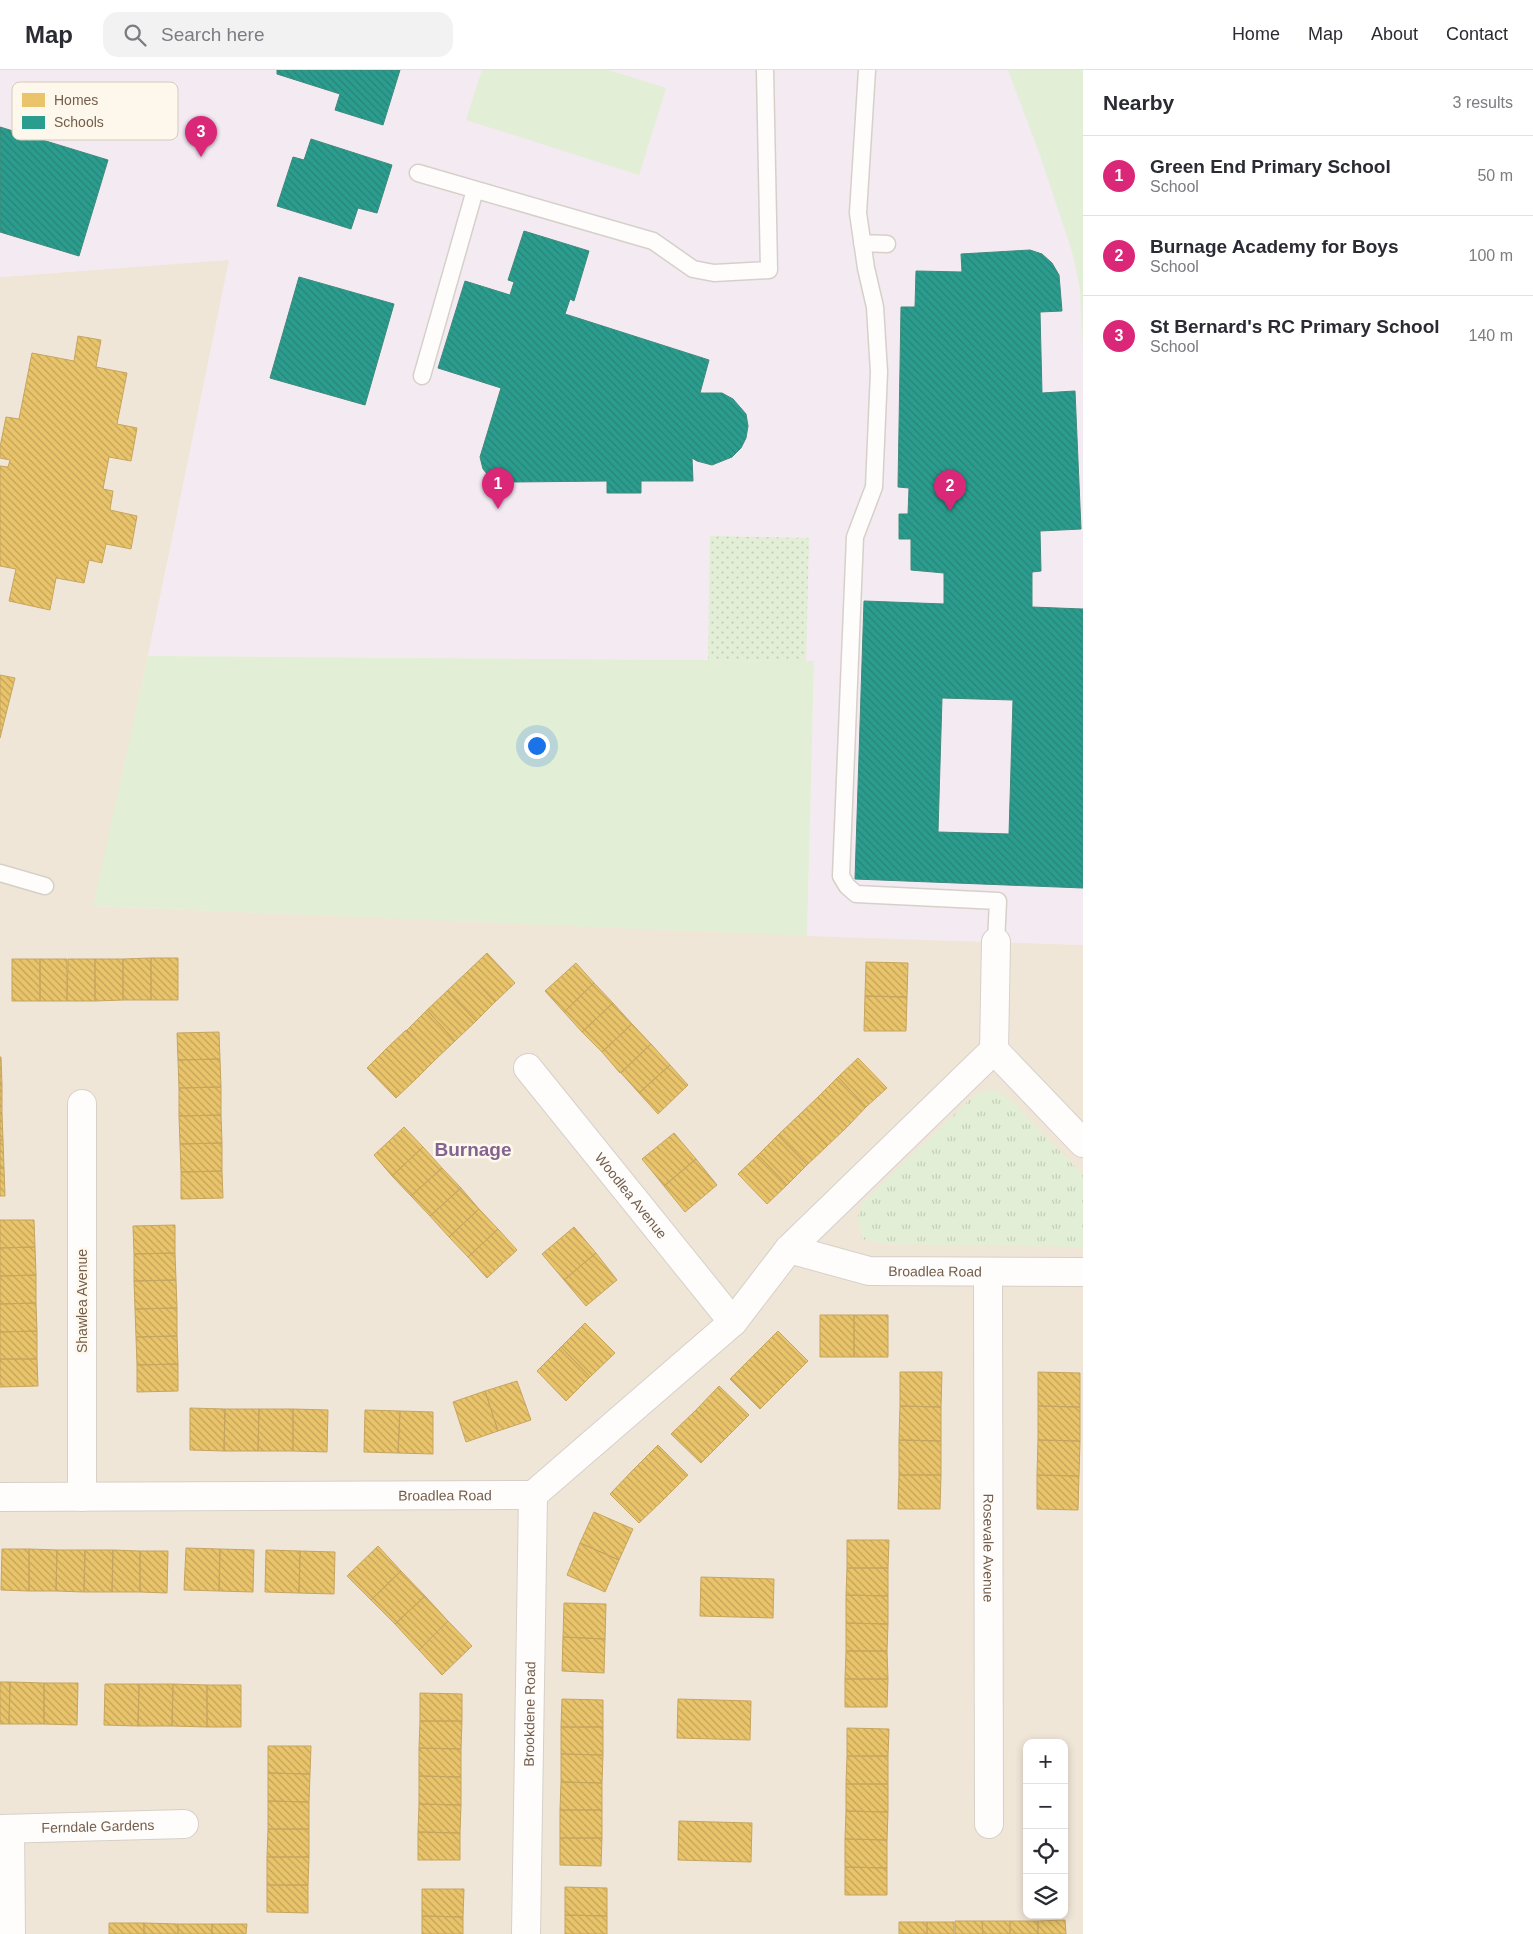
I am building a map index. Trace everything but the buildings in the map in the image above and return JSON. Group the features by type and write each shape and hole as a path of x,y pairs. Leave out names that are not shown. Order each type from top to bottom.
{"street":[{"path":"533,1495 733,1322 789,1249 994,1050 996,942"},
{"path":"994,1050 1083,1143"},
{"name":"Woodlea Avenue","path":"528,1068 733,1322"},
{"name":"Shawlea Avenue","path":"82,1104 82,1497"},
{"name":"Broadlea Road","path":"789,1249 869,1270 988,1273 1083,1272"},
{"name":"Rosevale Avenue","path":"988,1273 989,1824"},
{"name":"Broadlea Road","path":"0,1497 533,1495"},
{"name":"Brookdene Road","path":"526,1934 533,1495"},
{"name":"Ferndale Gardens","path":"11,1934 5,1829 184,1824"}],"lane":[{"path":"418,173 653,241 693,269 714,273 769,270 765,70"},
{"path":"867,70 858,213 875,307 879,372 874,488 855,537 841,876 847,886 856,894 998,901 996,942"},
{"path":"422,376 475,190"},
{"path":"862,243 888,244"},
{"path":"0,873 45,886"}],"shaded area":[{"path":"0,70 1083,70 1083,945 807,936 814,661 148,656 229,260 0,277"},
{"path":"230,259 94,906 1083,945 1083,1934 0,1934 0,277"}],"green space":[{"path":"482,70 608,70 666,88 639,175 466,120"},
{"path":"1008,70 1083,70 1083,350 1080,289 1072,251 1039,152"},
{"path":"710,536 809,538 806,661 708,660"},
{"path":"148,656 814,661 807,936 93,906"},
{"path":"996,1090 1011,1100 1083,1175 1083,1247 886,1244 862,1239 858,1217 862,1203 969,1100 980,1092"}],"place":[{"name":"St Bernard's RC Primary School","path":"201,157"},
{"name":"Green End Primary School","path":"498,509"},
{"name":"Burnage Academy for Boys","path":"950,511"}],"district":[{"name":"Burnage","path":"473,1149"}]}
